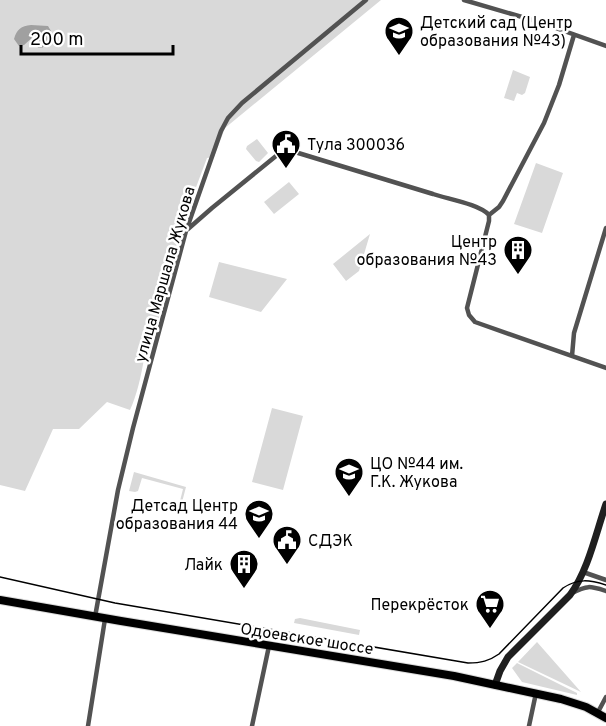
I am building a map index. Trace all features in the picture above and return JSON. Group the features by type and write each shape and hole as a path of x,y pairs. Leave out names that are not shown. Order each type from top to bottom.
{"main road":[{"name":"Одоевское шоссе","path":"0,600 454,676 561,699 598,712 606,718"}],"street":[{"name":"улица Маршала Жукова","path":"95,617 118,490 133,428 186,231 216,144 228,118 252,93 366,0"},
{"path":"464,0 539,22 606,46"},
{"path":"489,215 503,201 544,123 559,85 574,35"},
{"path":"186,231 276,156 285,152 294,152 474,207 487,212 489,221 467,308 469,315 475,322 606,368"},
{"path":"572,356 574,333 606,228"},
{"path":"495,685 508,657 570,595 583,572 606,504"},
{"path":"583,572 606,579"},
{"path":"570,595 587,586 606,591"},
{"path":"88,726 105,619"},
{"path":"252,726 269,646"},
{"path":"529,726 536,693"},
{"path":"598,712 606,697"}],"shaded area":[{"path":"0,0 381,0 225,128 214,157 207,158 183,222 160,304 159,318 155,329 149,331 148,334 140,379 130,410 107,402 79,429 53,429 25,491 0,485"},
{"path":"31,25 48,26 51,31 47,43 42,48 38,48 34,36 24,45 19,46 14,39 20,29"},
{"path":"513,70 530,77 525,93 522,95 517,93 514,101 504,98"},
{"path":"257,139 268,153 259,162 246,149"},
{"path":"536,163 563,173 542,233 514,224"},
{"path":"289,182 299,194 274,214 264,202"},
{"path":"370,234 359,271 346,281 333,264"},
{"path":"219,262 287,279 261,312 209,297"},
{"path":"272,408 303,416 283,490 252,482"},
{"path":"134,472 186,487 181,506 179,505 183,489 142,478 138,491 129,491"},
{"path":"300,618 360,630 359,635 294,623 295,619"},
{"path":"537,642 581,692 518,662"},
{"path":"517,663 577,695 522,682 512,668"}],"tram line":[{"path":"0,577 115,603 468,663 485,661 499,654 568,585 584,581 606,585"}],"place":[{"name":"Детский сад (Центр образования №43)","path":"399,56"},
{"name":"Тула 300036","path":"286,170"},
{"name":"Центр образования №43","path":"518,276"},
{"name":"ЦО №44 им. Г.К. Жукова","path":"349,498"},
{"name":"Детсад Центр образования 44","path":"259,540"},
{"name":"СДЭК","path":"287,566"},
{"name":"Лайк","path":"244,590"},
{"name":"Перекрёсток","path":"490,630"}]}
